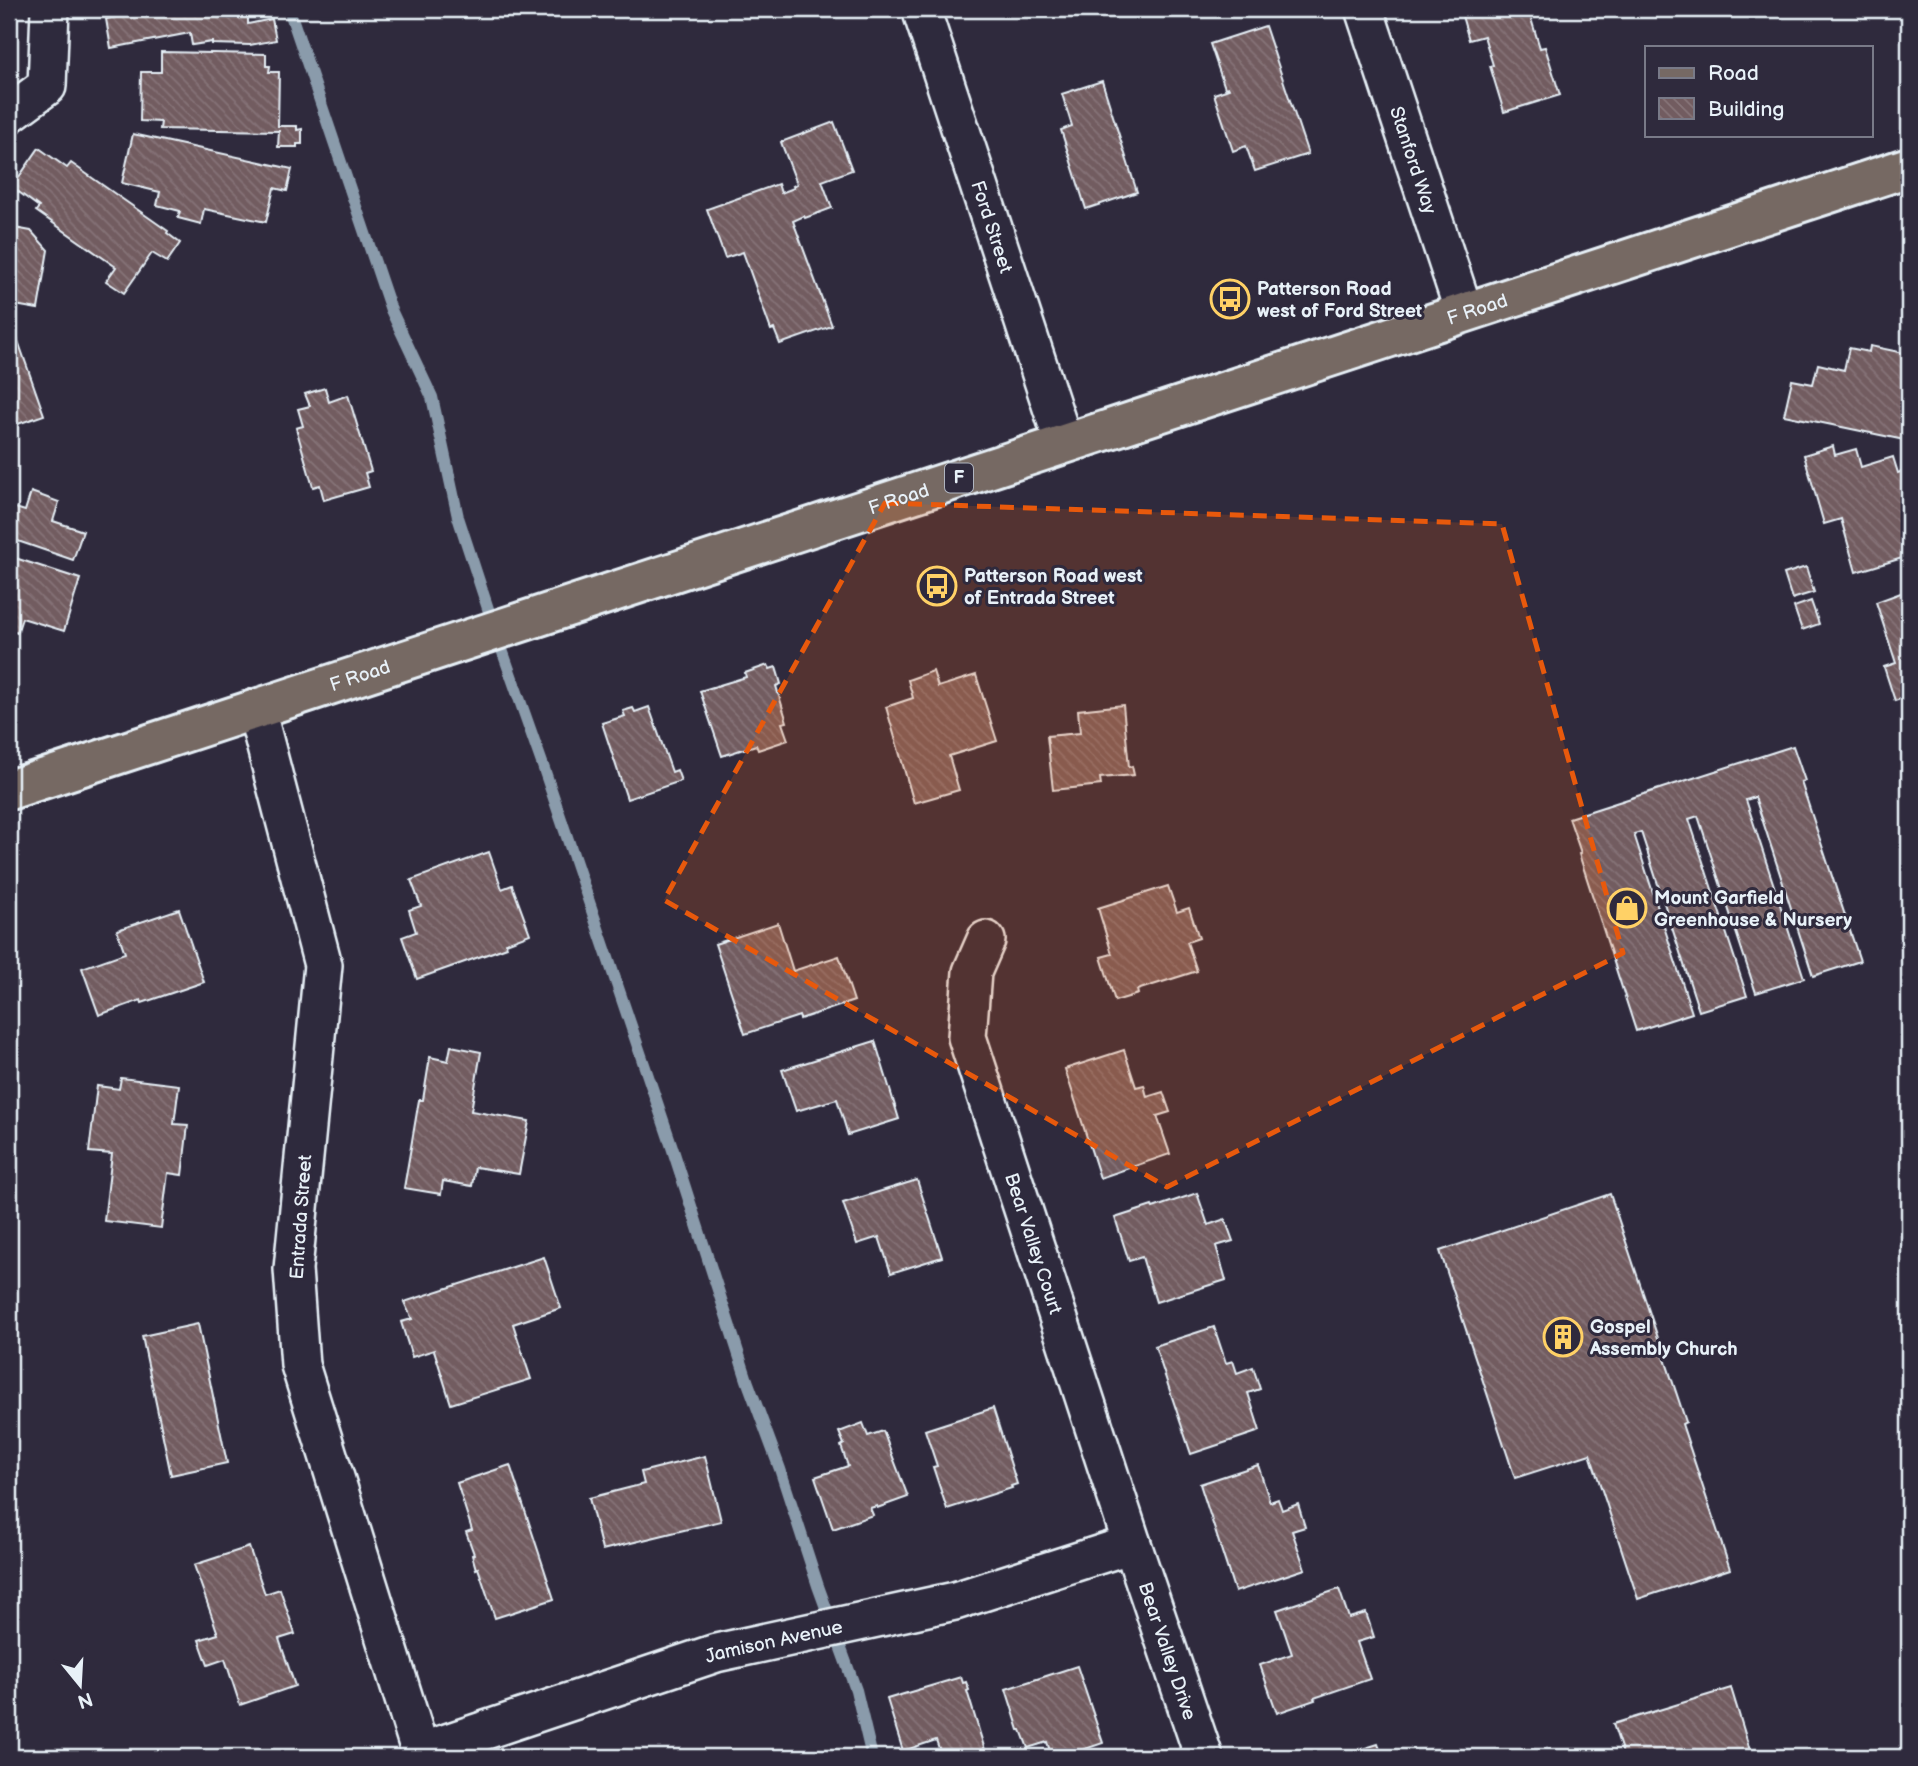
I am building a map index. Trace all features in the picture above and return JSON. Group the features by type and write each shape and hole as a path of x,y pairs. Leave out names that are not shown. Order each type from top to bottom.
{"main road":[{"name":"F Road","path":"9,790 1909,167"}],"street":[{"path":"9,114 47,86 50,9"},
{"name":"Ford Street","path":"921,9 1064,444"},
{"name":"Stanford Way","path":"1364,9 1464,312"},
{"name":"Entrada Street","path":"256,709 323,965 293,1269 300,1365 421,1755"},
{"name":"Bear Valley Court","path":"986,940 972,972 967,1037 1132,1544"},
{"name":"Jamison Avenue","path":"421,1755 716,1653 955,1601 1132,1544"},
{"name":"Bear Valley Drive","path":"1132,1544 1204,1757"}],"highlighted area":[{"path":"885,503 1502,524 1623,953 1167,1187 664,900"}],"building":[{"path":"142,9 259,9 248,13 248,24 272,19 276,40 250,45 212,42 192,45 190,33 111,48 106,19 143,12"},
{"path":"1460,9 1528,9 1540,48 1545,47 1560,95 1504,112 1484,36 1469,40"},
{"path":"1265,26 1308,154 1255,171 1246,146 1233,151 1214,94 1229,89 1225,88 1210,44"},
{"path":"161,52 266,54 269,72 279,72 278,126 297,126 297,130 302,129 302,144 297,144 297,147 278,147 279,131 160,129 161,122 140,121 141,72 161,72"},
{"path":"1102,81 1137,192 1086,209 1061,130 1072,126 1062,94"},
{"path":"834,122 852,170 822,181 832,208 793,221 832,326 780,344 774,329 771,330 743,252 725,258 707,209 778,184 781,193 794,188 797,184 781,142"},
{"path":"133,134 292,169 287,191 274,188 266,222 204,209 201,224 178,218 180,211 157,205 160,192 122,183"},
{"path":"39,148 67,168 71,163 168,231 167,233 180,243 167,262 152,253 124,293 106,281 116,267 36,211 39,207 12,187"},
{"path":"9,227 31,231 48,250 38,309 9,304"},
{"path":"17,338 44,415 9,427 9,341"},
{"path":"1870,346 1909,354 1909,441 1784,415 1792,380 1813,384 1818,364 1844,370 1849,348 1869,352"},
{"path":"325,388 329,402 348,395 371,471 365,473 369,487 324,500 320,485 313,487 296,428 303,426 298,409 310,406 305,394"},
{"path":"1833,446 1835,455 1856,449 1861,467 1893,457 1898,473 1909,469 1909,556 1856,572 1841,519 1824,524 1804,455"},
{"path":"31,492 59,502 53,521 83,531 73,560 9,538 9,506 25,511"},
{"path":"9,556 80,579 64,631 22,618 17,633 9,630"},
{"path":"1806,567 1814,592 1792,599 1784,574"},
{"path":"1909,590 1909,696 1895,701 1884,667 1896,663 1876,602"},
{"path":"1811,601 1819,624 1802,630 1794,607"},
{"path":"768,665 770,669 776,667 781,684 776,686 787,722 782,723 788,740 758,750 756,745 722,756 700,691 746,677 745,673"},
{"path":"933,671 938,687 976,675 997,741 949,756 959,790 914,803 886,707 913,698 908,680"},
{"path":"1123,705 1129,767 1132,766 1134,775 1100,778 1101,785 1053,790 1047,736 1080,733 1078,710"},
{"path":"649,707 672,772 677,770 681,781 627,799 602,723 625,716 623,711 633,708 635,712"},
{"name":"Mount Garfield Greenhouse & Nursery","path":"1793,746 1805,781 1801,782 1860,961 1813,976 1755,797 1746,800 1804,978 1756,993 1698,816 1689,819 1747,996 1699,1011 1641,832 1634,834 1692,1013 1636,1031 1569,818"},
{"path":"489,852 502,889 512,885 530,934 506,943 507,947 417,979 402,937 416,932 409,910 421,906 411,880"},
{"path":"1168,886 1177,912 1189,908 1199,938 1187,942 1197,971 1137,990 1138,994 1115,1001 1101,957 1112,954 1098,908"},
{"path":"179,909 204,982 99,1015 82,968 125,953 117,930"},
{"path":"778,923 793,971 839,956 854,1001 745,1034 715,944"},
{"path":"875,1041 899,1119 848,1135 837,1099 796,1111 782,1070"},
{"path":"451,1046 481,1052 471,1111 529,1121 519,1174 475,1167 472,1186 443,1181 441,1194 404,1188 419,1100 423,1100 430,1057 448,1061"},
{"path":"1124,1050 1136,1087 1144,1085 1147,1097 1163,1092 1170,1112 1157,1116 1170,1154 1100,1178 1065,1069"},
{"path":"121,1078 179,1085 174,1124 188,1125 182,1175 168,1173 161,1228 104,1221 112,1154 89,1152 97,1086 119,1089"},
{"path":"917,1180 942,1257 891,1273 879,1237 857,1244 843,1203"},
{"path":"1197,1193 1208,1225 1225,1219 1233,1241 1216,1246 1226,1280 1156,1302 1142,1257 1129,1261 1115,1218"},
{"name":"Gospel Assembly Church","path":"1610,1194 1686,1422 1682,1424 1730,1569 1638,1599 1590,1454 1515,1478 1440,1251"},
{"path":"544,1257 561,1308 513,1324 531,1379 451,1404 434,1350 412,1357 401,1322 412,1319 404,1302"},
{"path":"198,1324 227,1463 171,1475 142,1336"},
{"path":"1214,1327 1226,1363 1233,1361 1237,1373 1253,1367 1260,1389 1248,1393 1260,1431 1191,1454 1155,1346"},
{"path":"993,1408 1017,1484 947,1509 933,1467 937,1466 925,1430"},
{"path":"863,1423 868,1436 883,1431 908,1497 870,1508 873,1515 833,1529 815,1477 848,1466 839,1432"},
{"path":"705,1456 721,1521 602,1550 589,1498 644,1484 641,1472"},
{"path":"510,1465 554,1599 495,1618 472,1555 474,1554 466,1532 472,1530 457,1483"},
{"path":"1258,1465 1270,1502 1278,1499 1282,1510 1298,1504 1305,1527 1292,1531 1305,1569 1235,1592 1200,1484"},
{"path":"249,1547 265,1594 280,1589 295,1634 279,1639 295,1686 240,1705 225,1659 208,1665 199,1640 218,1634 194,1565"},
{"path":"1339,1589 1349,1618 1366,1613 1374,1637 1357,1642 1370,1679 1277,1713 1260,1665 1292,1654 1277,1610"},
{"path":"1077,1666 1103,1743 1062,1757 1052,1757 1047,1742 1028,1748 1019,1730 1006,1689"},
{"path":"961,1677 969,1690 967,1691 985,1750 960,1757 942,1757 936,1740 903,1751 887,1699"},
{"path":"1731,1688 1752,1757 1624,1757 1613,1724"},
{"path":"1378,1744 1383,1757 1337,1757"},
{"path":"801,1751 803,1757 782,1757"}],"waterway":[{"path":"289,9 391,310 432,397 458,517 672,1147 747,1380 856,1690 872,1757"}],"place":[{"name":"Patterson Road west of Ford Street","path":"1230,299"},
{"name":"Patterson Road west of Entrada Street","path":"937,586"},
{"name":"Mount Garfield Greenhouse & Nursery","path":"1627,908"},
{"name":"Gospel Assembly Church","path":"1563,1337"}]}
